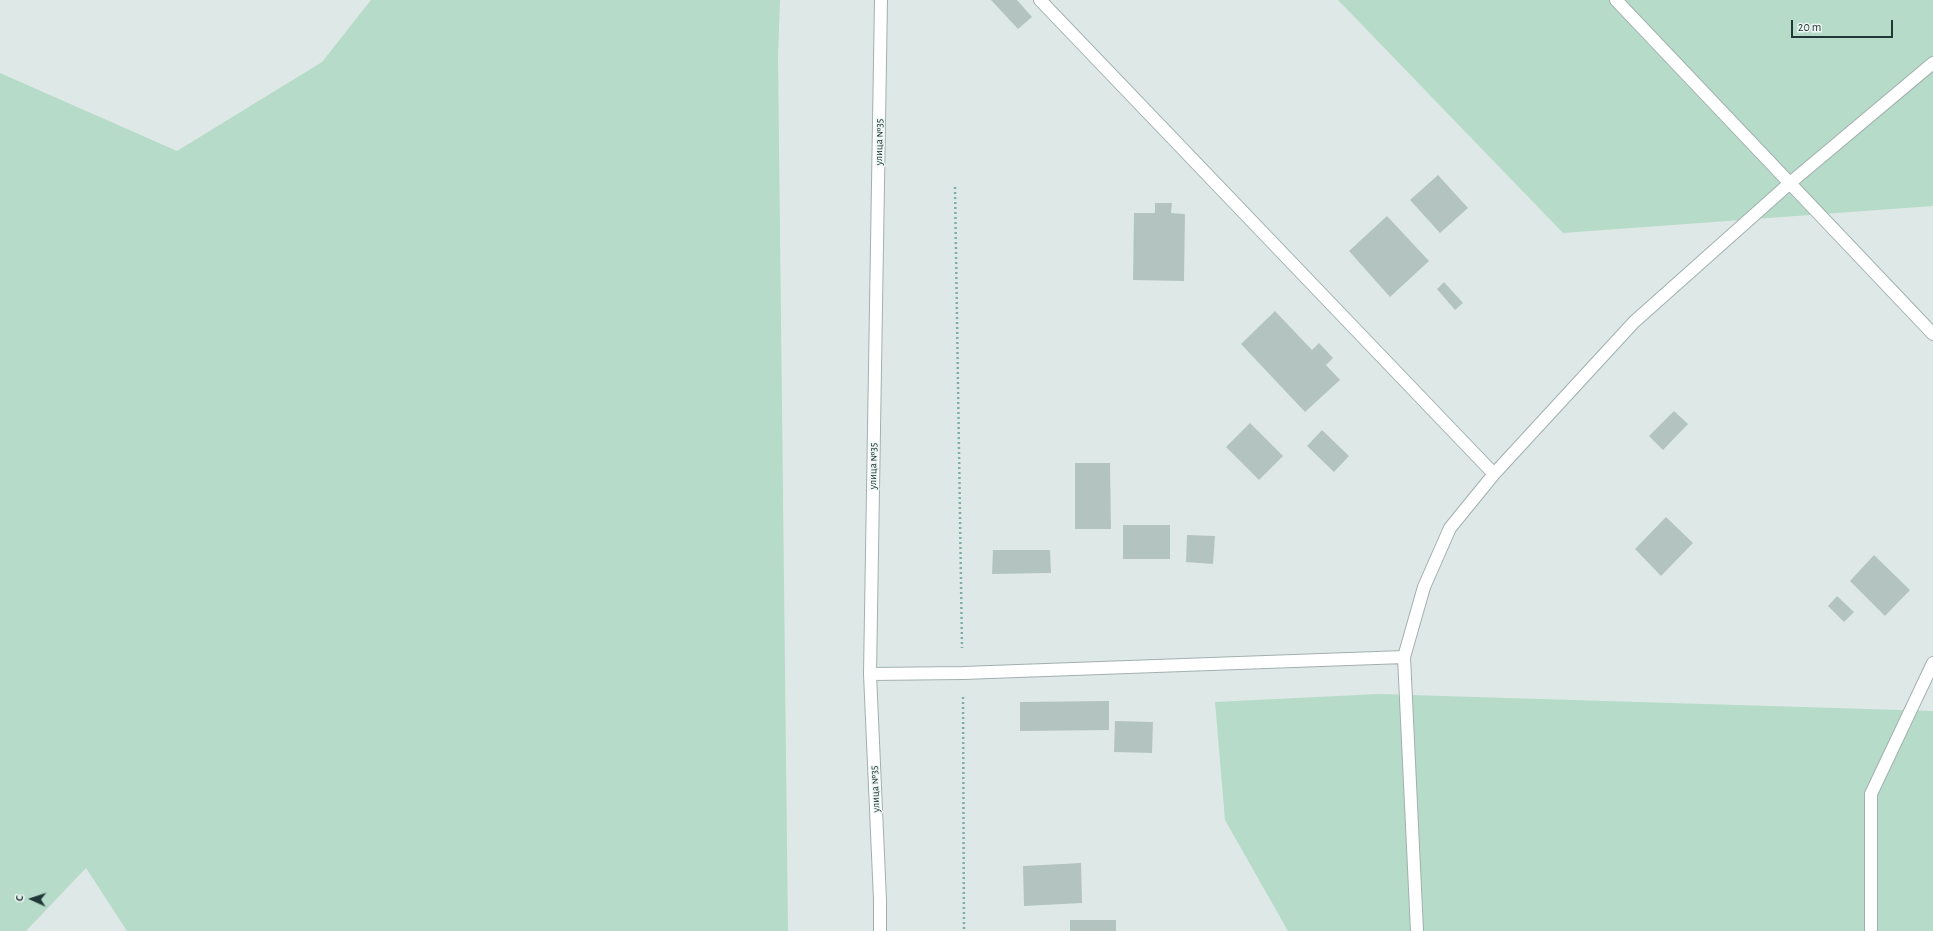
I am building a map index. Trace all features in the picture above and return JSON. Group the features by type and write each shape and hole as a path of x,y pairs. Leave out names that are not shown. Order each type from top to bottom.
{"street":[{"name":"улица №35","path":"880,931 880,900 870,674 881,0"},
{"path":"1040,0 1494,474"},
{"path":"1616,0 1933,334"},
{"path":"1417,931 1404,657 1424,587 1450,528 1494,474 1634,322 1790,183 1933,63"},
{"path":"870,674 963,673 1404,657"},
{"path":"1871,931 1871,794 1933,663"}],"path":[{"path":"955,187 963,673 964,931"}],"green space":[{"path":"371,0 780,0 778,56 788,931 127,931 86,868 26,931 0,931 0,73 177,151 322,62"},
{"path":"1338,0 1933,0 1933,206 1563,233"},
{"path":"1378,694 1933,711 1933,931 1288,931 1225,820 1215,702"}],"building":[{"path":"991,0 1017,0 1032,17 1018,29"},
{"path":"1438,175 1468,208 1440,233 1410,200"},
{"path":"1155,203 1172,203 1171,213 1185,214 1184,281 1133,280 1134,213 1155,213"},
{"path":"1387,216 1429,261 1390,297 1349,251"},
{"path":"1444,282 1463,303 1455,310 1437,289"},
{"path":"1275,311 1312,350 1319,343 1333,358 1326,365 1340,380 1305,412 1241,344"},
{"path":"1674,411 1688,424 1663,450 1649,436"},
{"path":"1250,423 1283,456 1259,480 1226,447"},
{"path":"1322,430 1349,456 1334,472 1307,446"},
{"path":"1075,463 1110,463 1111,529 1075,529"},
{"path":"1666,517 1693,543 1661,576 1635,549"},
{"path":"1123,525 1170,525 1170,559 1123,559"},
{"path":"1187,535 1215,536 1213,564 1186,562"},
{"path":"993,550 1050,550 1051,573 992,574"},
{"path":"1874,555 1910,590 1885,616 1850,581"},
{"path":"1837,596 1854,612 1844,622 1828,606"},
{"path":"1109,701 1109,730 1020,731 1020,702"},
{"path":"1115,721 1153,722 1152,753 1114,752"},
{"path":"1081,863 1082,903 1024,906 1023,866"},
{"path":"1070,920 1116,920 1116,931 1070,931"}]}
